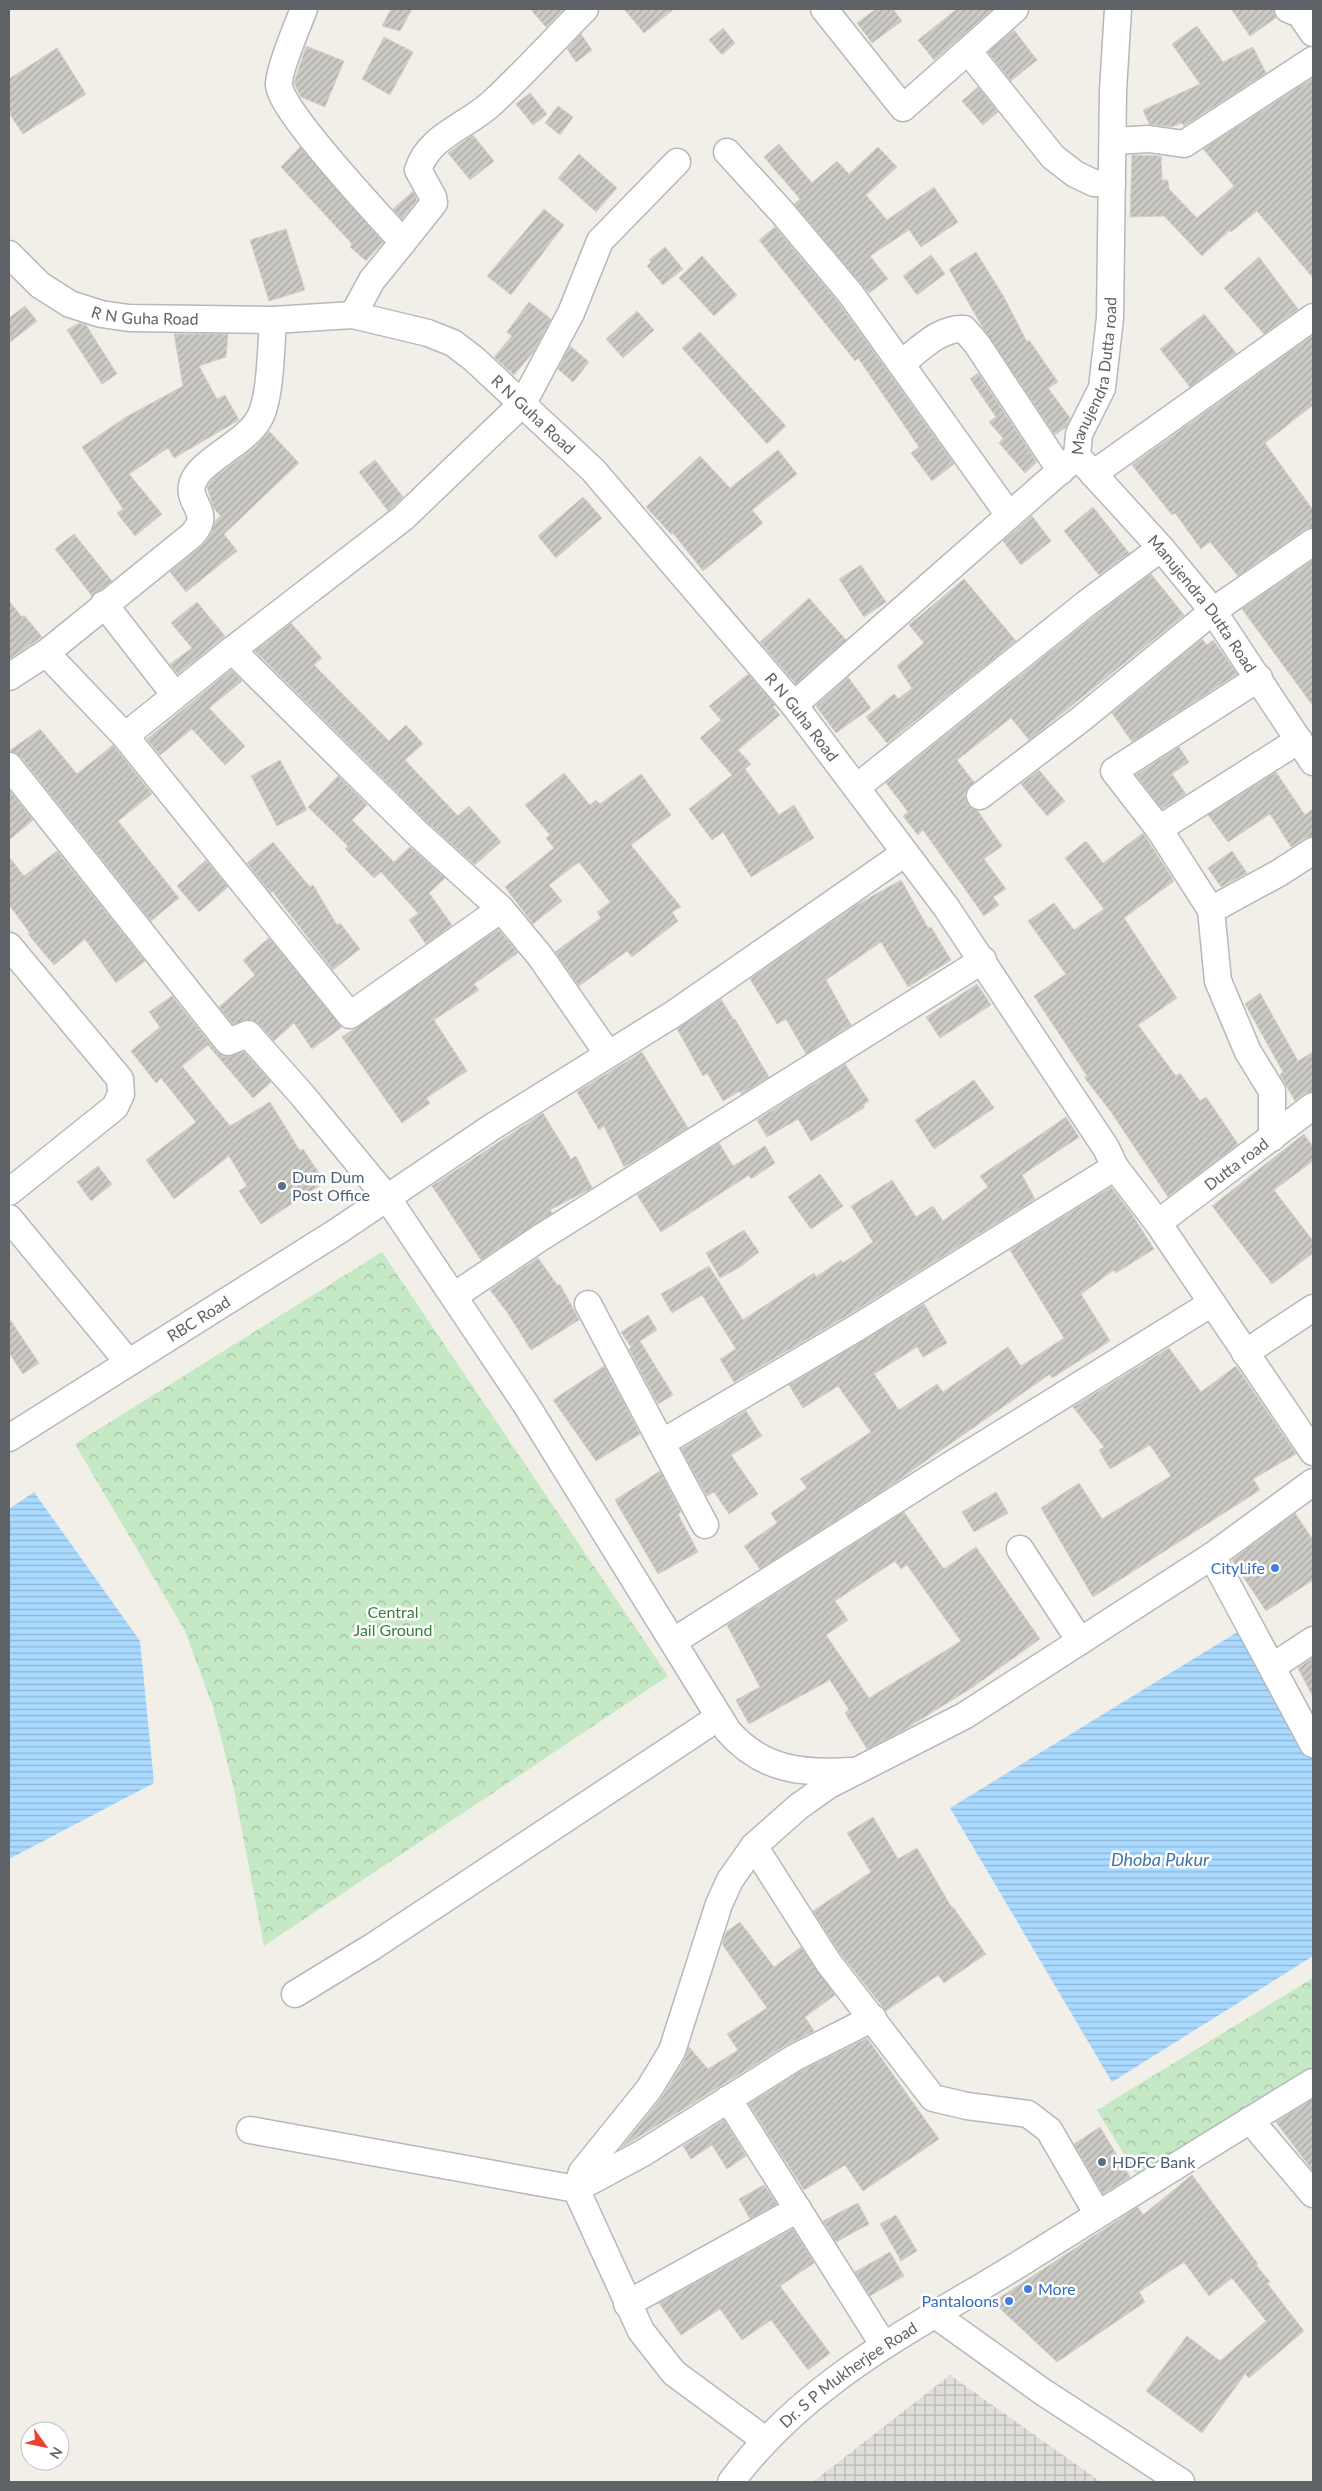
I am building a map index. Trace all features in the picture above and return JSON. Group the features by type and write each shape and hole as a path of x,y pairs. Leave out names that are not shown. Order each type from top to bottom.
{"street":[{"path":"304,9 280,78 280,92 294,116 403,242"},
{"path":"353,315 372,280 434,203 433,197 418,170 427,150 491,104 585,9"},
{"path":"824,9 903,108 1015,9"},
{"name":"Manujendra Dutta road","path":"794,705 1009,515 1077,467 1079,434 1102,388 1110,318 1113,91 1118,9"},
{"path":"1288,9 1300,14 1313,33"},
{"path":"968,51 1053,157 1075,174 1094,183 1112,183"},
{"path":"1113,141 1149,138 1184,144 1313,60"},
{"path":"727,152 781,211 850,293 1009,515"},
{"path":"125,736 402,518 523,402 571,313 600,241 677,162"},
{"name":"R N Guha Road","path":"11,261 40,285 70,304 101,314 129,318 273,320 353,315 428,333 453,343 474,358 523,402 593,470 794,705 857,787 983,960 1106,1148 1116,1167 1158,1223 1313,1452"},
{"path":"1077,467 1313,317"},
{"path":"11,672 46,652 192,535 200,526 201,518 191,491 193,480 203,468 251,430 260,418 269,379 273,320"},
{"name":"Manujendra Dutta Road","path":"901,364 934,338 957,328 964,329 974,338 1077,467 1161,548 1213,611 1313,762"},
{"path":"980,796 1081,719 1213,611 1313,542"},
{"path":"857,787 1087,603 1161,548"},
{"path":"104,604 176,695"},
{"path":"232,650 416,832 501,909 540,956 608,1054"},
{"path":"46,652 125,736 350,1014 501,909"},
{"path":"1259,678 1114,771 1159,829 1211,910 1218,981 1248,1052 1272,1091 1272,1138"},
{"path":"1159,829 1299,740"},
{"path":"9,766 228,1042 248,1034 303,1096 388,1199 525,1403 674,1641 719,1717 739,1743 766,1761 801,1771 856,1770"},
{"path":"1211,910 1279,873 1313,851"},
{"name":"RBC Road","path":"9,1438 388,1199 492,1127 674,1013 905,853"},
{"path":"9,946 120,1079 121,1094 115,1107 9,1192"},
{"path":"454,1296 548,1232 983,960"},
{"name":"Dutta road","path":"1158,1223 1313,1106"},
{"path":"663,1442 858,1328 1116,1167"},
{"path":"9,1218 128,1362"},
{"path":"588,1304 663,1442 705,1525"},
{"path":"674,1641 949,1466 1212,1304"},
{"path":"1245,1353 1313,1308"},
{"path":"765,2440 674,2373 641,2331 576,2189 582,2172 649,2089 672,2051 720,1904 730,1880 754,1846 798,1807 829,1785 964,1716 1212,1556 1313,1482"},
{"path":"1020,1549 1080,1641"},
{"path":"1212,1556 1313,1744"},
{"path":"1272,1667 1313,1640"},
{"path":"295,1994 372,1946 719,1717"},
{"path":"754,1846 828,1962 933,2098 967,2106 1028,2114 1049,2130 1097,2213"},
{"path":"250,2130 576,2189 643,2153 794,2058 873,2018"},
{"name":"Dr. S P Mukherjee Road","path":"731,2482 765,2440 816,2394 883,2344 1021,2263 1097,2213 1313,2082"},
{"path":"728,2100 883,2344"},
{"path":"1250,2120 1313,2194"},
{"path":"627,2304 798,2209"},
{"path":"934,2314 1043,2392 1181,2482"}],"shaded area":[{"path":"950,2375 1101,2482 813,2482"}],"green space":[{"name":"Central Jail Ground","path":"382,1252 668,1676 264,1946 234,1789 213,1707 185,1631 75,1444"},
{"path":"1313,1978 1313,2068 1138,2177 1097,2110"}],"water":[{"path":"34,1492 140,1641 154,1783 9,1859 9,1509"},
{"name":"Dhoba Pukur","path":"1244,1628 1313,1755 1313,1956 1112,2082 950,1808"}],"building":[{"path":"391,9 412,9 400,31 382,26"},
{"path":"530,9 564,9 546,27"},
{"path":"624,9 674,9 644,33"},
{"path":"876,9 893,9 902,21 872,43 857,23"},
{"path":"957,9 993,9 934,60 918,40"},
{"path":"1231,9 1273,9 1276,18 1250,36"},
{"path":"1197,26 1223,62 1253,47 1266,73 1184,126 1182,123 1172,127 1149,124 1143,110 1200,84 1172,44"},
{"path":"723,28 735,43 722,55 709,40"},
{"path":"1014,30 1037,60 1011,81 988,52"},
{"path":"581,34 592,50 576,62 567,49"},
{"path":"384,37 413,52 390,95 362,79"},
{"path":"306,46 344,61 325,107 301,97 294,83"},
{"path":"57,48 86,94 23,134 9,113 9,79"},
{"path":"1313,78 1313,278 1257,211 1231,232 1230,230 1202,256 1164,216 1130,217 1132,155 1161,156 1162,180 1168,180 1169,189 1197,218 1234,186 1203,149"},
{"path":"978,87 998,112 983,125 962,101"},
{"path":"530,93 547,114 533,125 516,104"},
{"path":"558,106 573,117 560,135 545,123"},
{"path":"473,135 494,161 470,180 448,153"},
{"path":"779,144 812,183 837,161 849,174 878,147 897,167 866,195 887,220 934,187 958,222 921,247 909,230 870,256 888,279 869,293 794,204 800,199 764,157"},
{"path":"300,147 383,242 366,261 350,247 352,244 281,167"},
{"path":"579,154 617,188 596,212 558,178"},
{"path":"413,191 417,200 402,219 393,209"},
{"path":"544,209 564,225 511,295 487,276"},
{"path":"775,227 838,302 954,464 932,481 911,453 919,447 858,358 855,361 759,240"},
{"path":"286,229 305,290 269,301 250,240"},
{"path":"665,247 683,269 663,285 647,266 651,262 649,260"},
{"path":"976,252 1004,297 1027,342 1029,340 1058,382 1048,388 1070,418 1066,427 1055,435 983,328 949,269"},
{"path":"931,255 945,274 917,295 903,276"},
{"path":"702,256 737,295 714,316 679,278"},
{"path":"1259,257 1298,309 1264,334 1224,288"},
{"path":"529,302 551,319 534,351 514,375 494,357 512,336 507,332"},
{"path":"25,306 37,321 9,343 9,318"},
{"path":"637,311 654,330 623,358 606,339"},
{"path":"1204,314 1236,353 1190,387 1160,349"},
{"path":"79,323 86,325 117,374 102,384 67,330"},
{"path":"700,332 786,426 767,444 682,348"},
{"path":"174,334 228,334 226,357 199,366 217,399 225,395 239,420 174,458 168,448 129,474 162,514 135,536 117,513 123,509 82,447 126,417 183,386"},
{"path":"1313,335 1313,405 1265,443 1313,510 1313,527 1304,530 1238,576 1210,542 1201,549 1175,513 1172,515 1132,465"},
{"path":"570,346 589,362 573,382 558,369"},
{"path":"978,373 1037,462 1025,473 999,443 1003,438 989,422 996,417 970,379"},
{"path":"269,431 299,463 224,534 237,551 186,592 170,572 204,544 212,532 215,521 221,516 214,509 207,487 215,477 254,448"},
{"path":"778,450 797,474 752,510 763,523 703,571 673,533 671,534 646,507 700,456 730,488"},
{"path":"375,460 403,497 388,511 359,472"},
{"path":"583,497 602,518 556,558 538,536"},
{"path":"1093,507 1129,553 1099,575 1064,531"},
{"path":"1032,516 1051,541 1021,565 1003,541"},
{"path":"74,534 112,581 92,596 55,549"},
{"path":"1313,560 1313,706 1242,609"},
{"path":"861,565 886,602 864,617 839,579"},
{"path":"1151,574 1184,615 1029,740 1011,718 957,760 974,782 966,791 965,797 968,805 977,810 1002,846 984,859 1006,889 993,897 999,905 984,916 923,830 918,835 903,816 908,812 886,783 1096,615"},
{"path":"964,579 1016,641 887,743 866,717 894,694 898,699 912,688 897,666 924,643 909,625"},
{"path":"809,598 846,640 796,684 760,642"},
{"path":"9,601 22,617 24,615 42,637 9,659"},
{"path":"197,602 225,636 178,674 170,664 192,648 171,623"},
{"path":"291,623 322,658 314,665 389,741 406,725 423,744 405,760 458,816 469,806 501,842 475,865 426,821 255,651"},
{"path":"1202,639 1207,645 1213,640 1237,674 1132,742 1112,713"},
{"path":"231,670 242,681 209,708 245,746 225,765 192,729 160,755 147,739"},
{"path":"748,674 775,705 773,707 780,715 738,750 751,764 745,769 779,815 794,805 814,838 751,877 723,832 712,840 689,809 732,775 700,738 721,720 709,706"},
{"path":"848,677 871,708 836,733 816,706"},
{"path":"40,729 77,774 113,745 152,794 118,821 179,898 151,921 21,757 9,751"},
{"path":"1179,747 1189,762 1172,774 1186,794 1162,809 1136,775"},
{"path":"280,760 307,810 277,826 251,776"},
{"path":"1039,770 1065,801 1047,816 1021,784"},
{"path":"1276,772 1305,815 1313,809 1313,836 1305,838 1291,847 1270,814 1228,842 1208,815"},
{"path":"564,773 590,805 596,800 600,804 641,774 671,815 631,845 681,907 672,912 678,921 632,957 627,951 579,986 555,952 601,918 597,912 610,902 579,862 549,885 562,901 533,924 505,887 554,848 546,838 550,835 525,805"},
{"path":"338,776 367,805 352,820 394,862 410,847 445,878 429,893 452,925 426,944 409,920 418,913 381,872 374,878 345,849 348,846 308,807"},
{"path":"9,790 33,820 9,840"},
{"path":"1143,833 1174,881 1124,918 1177,998 1138,1025 1176,1076 1180,1073 1200,1101 1206,1097 1238,1144 1168,1197 1111,1112 1084,1077 1087,1076 1034,996 1066,974 1028,921 1054,903 1074,930 1104,909 1065,858 1086,841 1103,863"},
{"path":"273,842 310,887 313,885 337,925 340,923 360,949 333,970 272,891 271,893 247,863"},
{"path":"57,851 145,961 116,983 85,939 54,965 28,934 30,933 9,905 9,857 24,876"},
{"path":"1232,851 1247,873 1221,887 1208,868"},
{"path":"206,860 228,887 199,912 177,886"},
{"path":"901,880 928,928 931,927 951,960 908,987 881,942 826,980 851,1025 806,1054 786,1019 777,1024 750,979 858,904"},
{"path":"498,929 518,953 474,984 479,990 434,1020 467,1071 426,1098 430,1103 402,1123 342,1037"},
{"path":"269,938 342,1027 312,1049 294,1023 274,1041 259,1024 252,1020 233,1024 219,1007 255,975 243,960"},
{"path":"977,984 991,1005 940,1038 926,1017"},
{"path":"1260,993 1298,1061 1313,1052 1313,1091 1304,1094 1295,1101 1280,1075 1283,1072 1245,1004"},
{"path":"172,996 217,1052 225,1057 244,1052 271,1082 253,1098 208,1045 182,1066 230,1126 270,1102 300,1151 303,1149 325,1182 261,1224 239,1191 247,1186 229,1156 174,1199 146,1160 196,1122 161,1078 156,1083 131,1051 160,1027 149,1012"},
{"path":"721,999 769,1077 741,1094 740,1091 723,1101 707,1073 703,1076 677,1029"},
{"path":"642,1052 688,1128 624,1167 604,1126 599,1130 577,1092"},
{"path":"845,1064 869,1101 863,1105 865,1107 811,1141 798,1119 767,1137 757,1120"},
{"path":"974,1080 994,1108 934,1149 915,1120"},
{"path":"543,1113 571,1159 576,1156 592,1188 550,1210 552,1213 481,1260 432,1186"},
{"path":"1066,1117 1079,1137 1022,1175 1035,1199 850,1314 734,1382 720,1359 736,1349 702,1295 672,1313 661,1294 709,1266 743,1320 814,1273 816,1277 841,1260 843,1263 873,1242 851,1206 892,1180 916,1217 933,1206 943,1221 988,1187 980,1176"},
{"path":"1304,1134 1313,1147 1313,1161 1274,1190 1313,1241 1313,1253 1272,1284 1212,1206"},
{"path":"719,1143 733,1166 765,1146 775,1163 751,1179 749,1175 661,1232 637,1195"},
{"path":"98,1166 112,1184 91,1201 77,1182"},
{"path":"820,1174 843,1206 811,1229 788,1197"},
{"path":"1111,1187 1131,1213 1154,1249 1116,1273 1114,1270 1081,1294 1110,1341 1052,1378 1050,1374 887,1488 760,1569 744,1546 777,1523 771,1513 807,1488 800,1479 871,1432 838,1386 803,1408 789,1385 924,1304 947,1343 923,1357 917,1347 874,1374 899,1410 937,1384 943,1392 1008,1347 1021,1366 1064,1338 1010,1250"},
{"path":"744,1230 759,1252 740,1267 720,1278 706,1253"},
{"path":"538,1258 558,1286 560,1284 579,1320 531,1350 507,1312 490,1290"},
{"path":"648,1315 657,1330 640,1341 673,1395 658,1404 629,1349 634,1345 631,1347 621,1332"},
{"path":"9,1318 39,1363 23,1374 9,1353"},
{"path":"1169,1348 1201,1392 1236,1366 1296,1454 1253,1479 1260,1490 1093,1597 1041,1508 1079,1483 1102,1519 1171,1476 1150,1445 1110,1469 1099,1450 1104,1447 1073,1407"},
{"path":"604,1366 640,1434 596,1461 553,1400"},
{"path":"746,1411 762,1436 731,1455 758,1494 729,1514 714,1492 707,1496 681,1449"},
{"path":"660,1471 681,1512 678,1514 698,1552 658,1574 615,1500"},
{"path":"996,1492 1008,1513 974,1532 962,1512"},
{"path":"904,1512 944,1569 976,1547 1040,1639 973,1687 902,1731 867,1749 845,1713 849,1710 830,1680 749,1724 736,1700 760,1687 727,1625","holes":["895,1561 901,1569 907,1565 961,1641 869,1698 826,1635 848,1620 835,1601"]},
{"name":"CityLife","path":"1295,1513 1313,1540 1313,1580 1266,1611 1232,1560"},
{"path":"1313,1658 1313,1697 1298,1668"},
{"path":"873,1817 898,1859 917,1848 952,1908 986,1954 944,1983 938,1975 886,2011 840,1953 813,1911 871,1872 847,1833"},
{"path":"740,1922 774,1967 801,1947 835,1995 805,2017 814,2031 786,2045 621,2148 662,2097 685,2059 689,2047 708,2069 738,2050 727,2034 767,2008 722,1944 726,1932"},
{"path":"867,2038 939,2139 863,2191 845,2165 804,2190 749,2104 801,2071"},
{"path":"1313,2099 1313,2171 1276,2122"},
{"path":"724,2120 746,2156 727,2169 712,2145 691,2159 683,2146"},
{"name":"HDFC Bank","path":"1100,2127 1130,2177 1103,2194 1074,2144"},
{"path":"1192,2175 1258,2264 1256,2265 1270,2282 1267,2283 1304,2331 1249,2378 1245,2374 1202,2433 1146,2391 1187,2336 1220,2361 1266,2321 1232,2278 1209,2296 1184,2262 1139,2292 1145,2302 1057,2362 993,2302 1138,2207 1143,2215"},
{"path":"764,2185 777,2204 750,2219 739,2199"},
{"path":"858,2203 869,2224 836,2242 823,2221"},
{"path":"896,2215 917,2251 901,2261 880,2224"},
{"path":"793,2229 814,2263 780,2286 830,2353 808,2370 771,2320 742,2340 720,2309 681,2335 659,2303"},
{"path":"890,2252 904,2276 870,2296 855,2272"}],"place":[{"name":"Dum Dum Post Office","path":"282,1186"},
{"name":"CityLife","path":"1275,1568"},
{"name":"HDFC Bank","path":"1102,2162"},
{"name":"More","path":"1028,2289"},
{"name":"Pantaloons","path":"1009,2301"}]}
